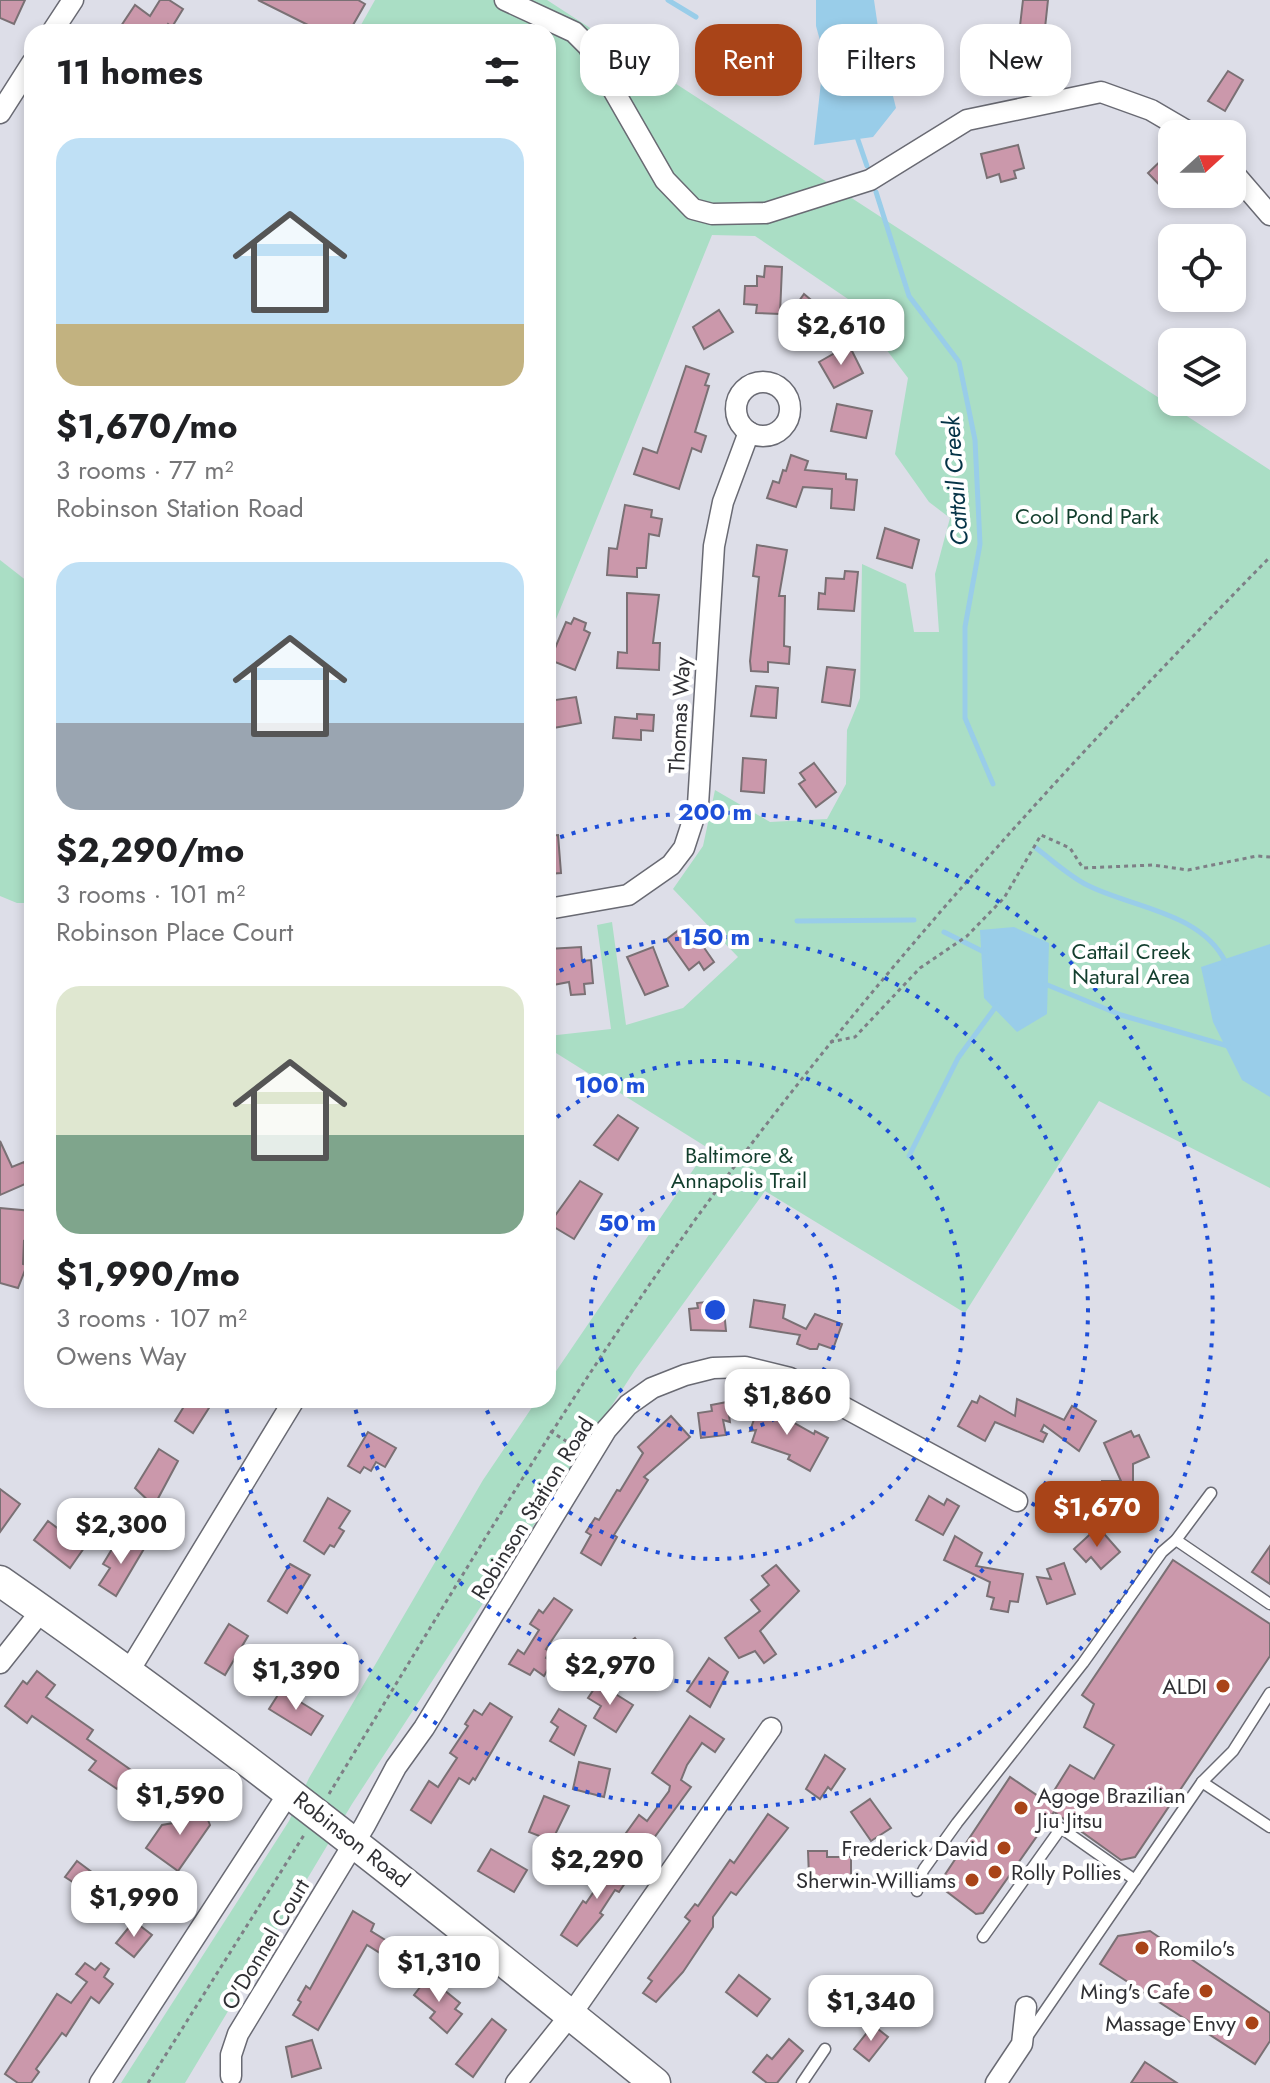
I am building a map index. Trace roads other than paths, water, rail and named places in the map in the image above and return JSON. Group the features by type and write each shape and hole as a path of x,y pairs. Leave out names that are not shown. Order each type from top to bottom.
{"main road":[{"name":"Robinson Road","path":"0,1581 129,1671 356,1841 655,2083"}],"street":[{"path":"57,24 73,0"},
{"path":"505,0 574,32 588,46 665,180 693,209 712,214 766,213 870,180 967,120 1101,92 1151,110 1168,120"},
{"path":"0,113 24,76"},
{"path":"1246,187 1270,215"},
{"name":"Thomas Way","path":"556,908 628,895 671,865 684,848 698,805 708,585 714,546 720,512 749,432"},
{"name":"Robinson Station Road","path":"356,1841 396,1767 424,1728 589,1456 628,1405 652,1388 713,1368 745,1367 767,1371 815,1389 1017,1501"},
{"path":"129,1671 289,1408"},
{"path":"0,1663 42,1610"},
{"path":"516,2083 572,2013 771,1728"},
{"path":"100,2083 290,1791"},
{"name":"O'Donnel Court","path":"231,2076 231,2055 238,2034 356,1841"},
{"path":"996,2083 1022,2044 1026,2007"}],"lane":[{"path":"917,1891 917,1882 924,1869 957,1823 1083,1663 1162,1552 1176,1540 1211,1493"},
{"path":"1176,1540 1270,1604"},
{"path":"1022,2044 1202,1782 1233,1751 1270,1693"},
{"path":"1202,1782 1270,1827"},
{"path":"983,1937 1061,1828 1135,1880"},
{"path":"802,2083 825,2049"}],"water":[{"path":"816,0 874,0 878,24 818,24 818,33"},
{"path":"819,96 893,96 896,108 873,137 814,145"},
{"path":"1014,927 1049,943 1047,1014 1017,1032 984,998 980,930"},
{"path":"1270,944 1270,1097 1242,1080 1213,1022 1201,967"}],"waterway":[{"path":"668,0 696,17"},
{"name":"Cattail Creek","path":"856,134 867,166"},
{"name":"Cattail Creek","path":"876,192 909,296 959,362 975,440 980,544 965,627 965,718 993,784"},
{"name":"Cattail Creek","path":"1036,848 1087,885 1183,922 1215,946 1226,963"},
{"name":"Cattail Creek","path":"797,921 914,920"},
{"name":"Cattail Creek","path":"944,932 986,953"},
{"name":"Cattail Creek","path":"1045,984 1121,1015 1228,1046"},
{"path":"909,1156 958,1058 997,1005"}],"place":[{"name":"ALDI","path":"1223,1686"},
{"name":"Agoge Brazilian Jiu Jitsu","path":"1021,1808"},
{"name":"Frederick David","path":"1004,1848"},
{"name":"Rolly Pollies","path":"995,1872"},
{"name":"Sherwin-Williams","path":"972,1880"},
{"name":"Romilo's","path":"1142,1948"},
{"name":"Ming's Cafe","path":"1206,1991"},
{"name":"Massage Envy","path":"1252,2023"}],"park label":[{"name":"Cool Pond Park","path":"1087,516"},
{"name":"Cattail Creek Natural Area","path":"1131,964"},
{"name":"Baltimore & Annapolis Trail","path":"739,1168"}]}
